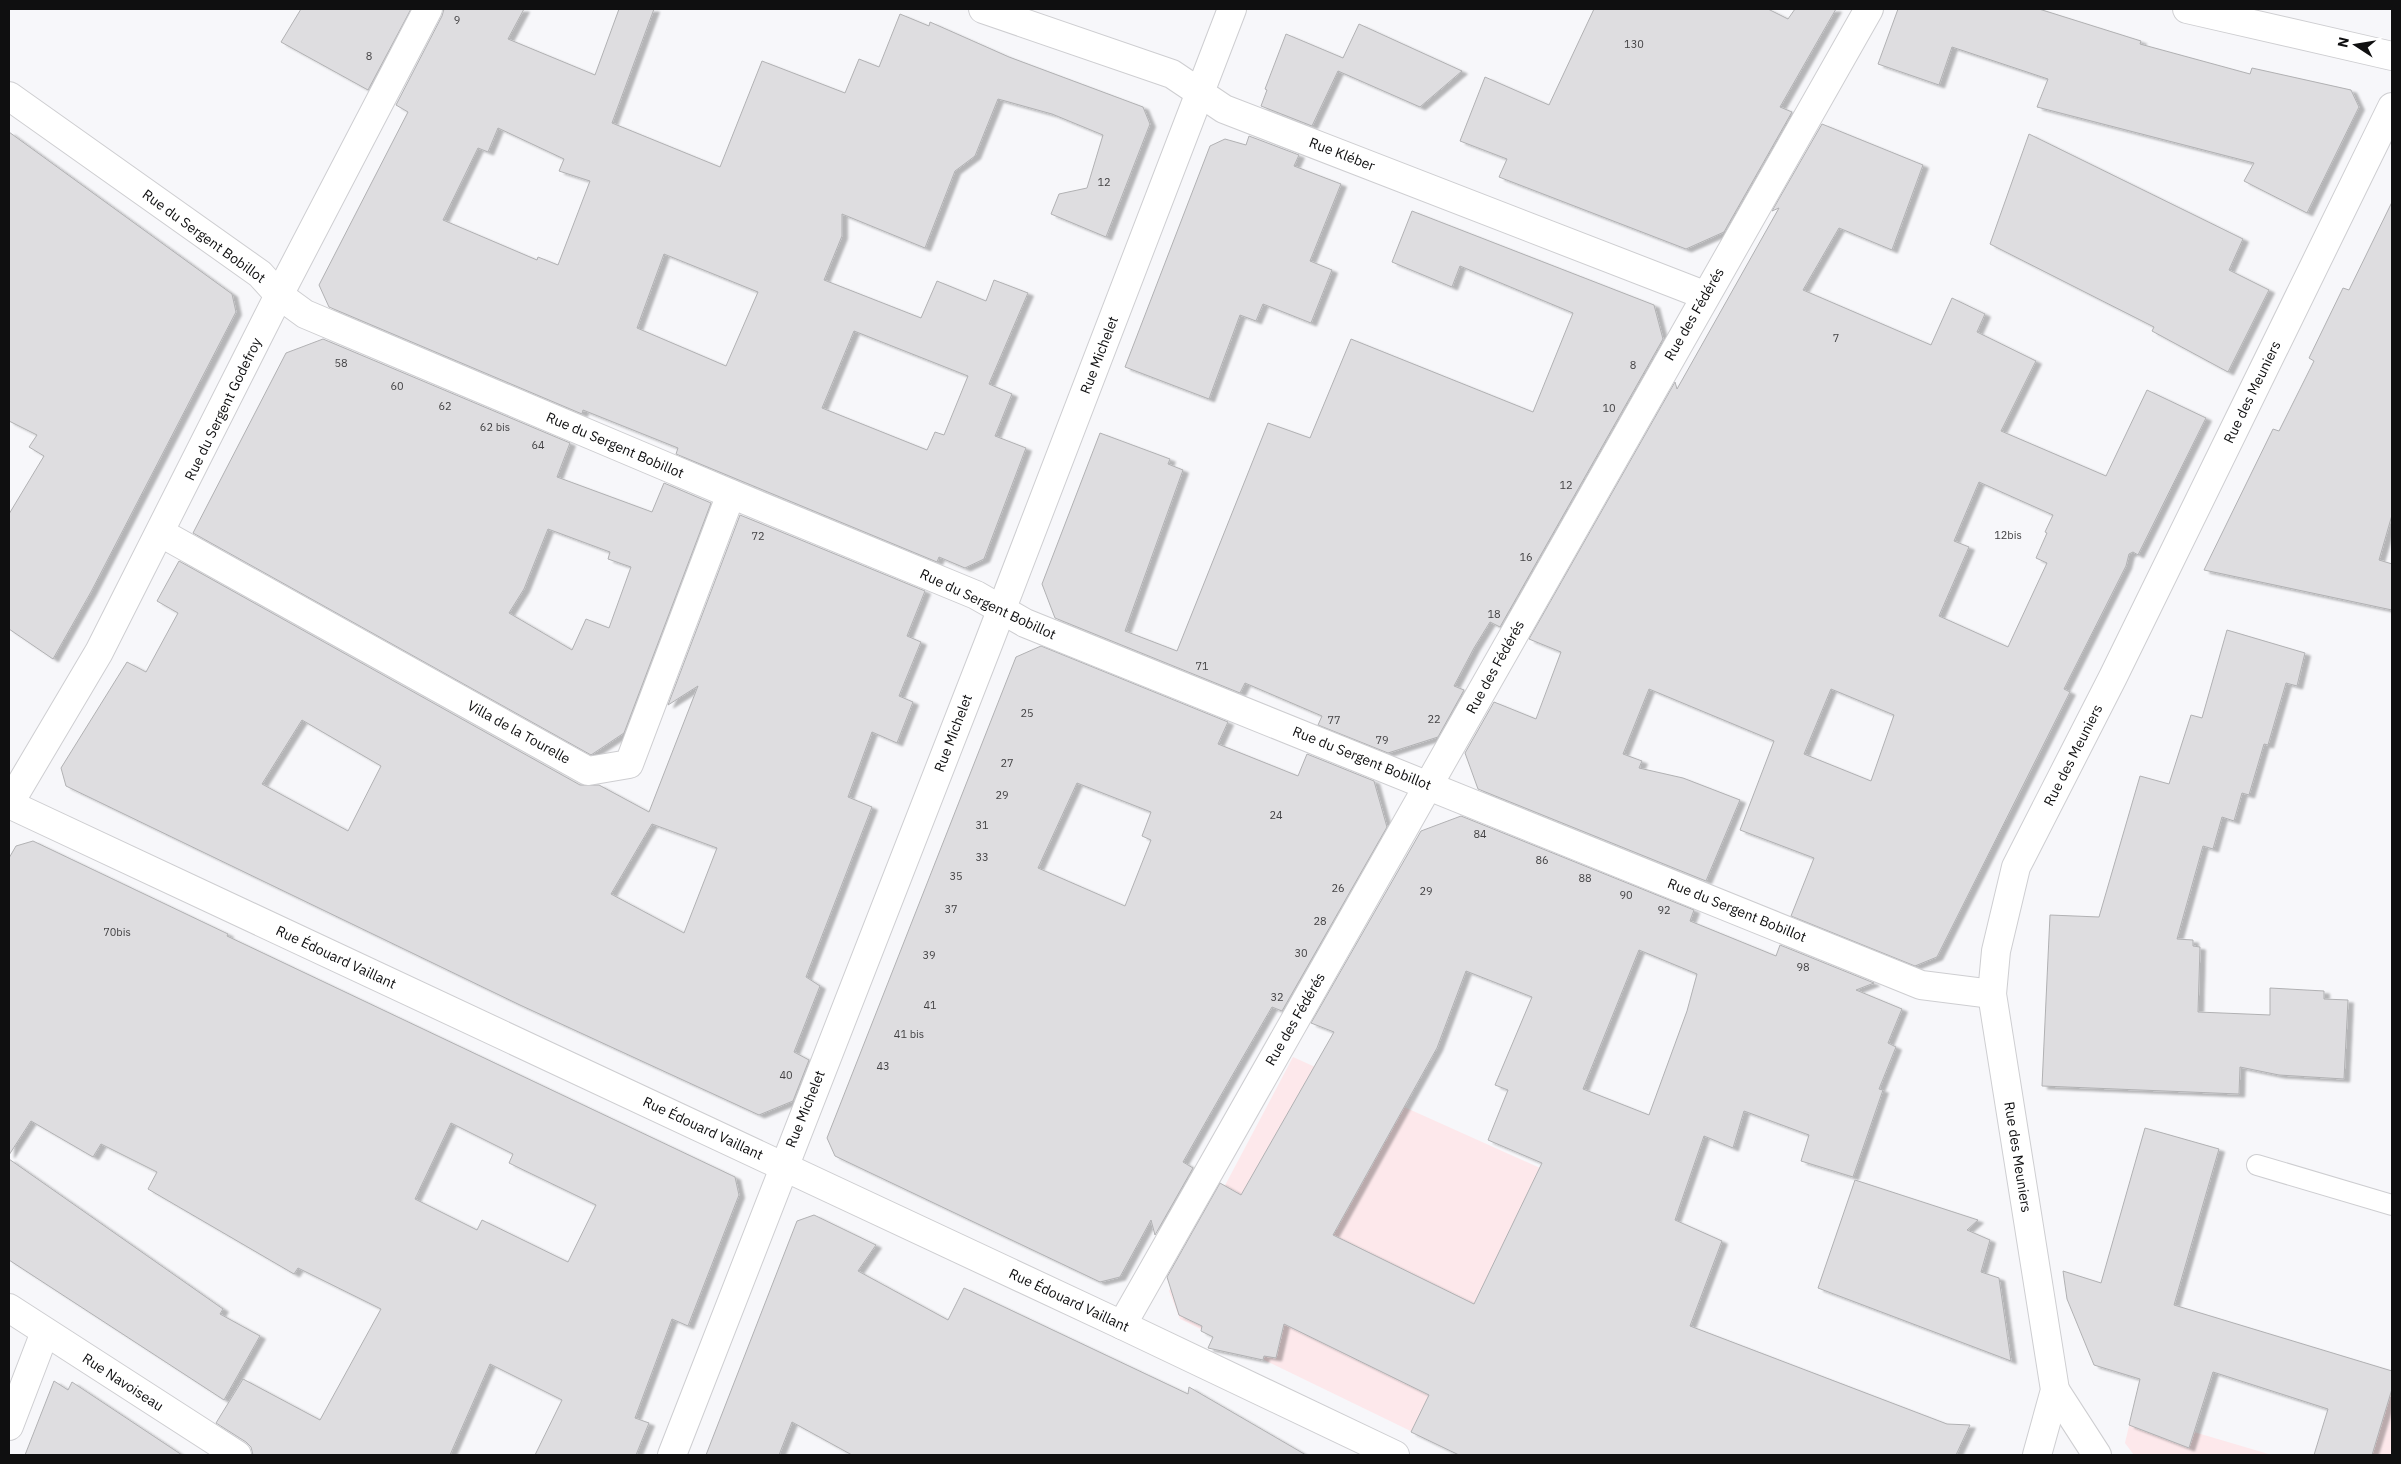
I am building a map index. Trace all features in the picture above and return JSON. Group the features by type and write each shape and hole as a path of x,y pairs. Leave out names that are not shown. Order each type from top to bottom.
{"street":[{"name":"Rue du Sergent Godefroy","path":"9,804 99,652 161,533 279,295 428,9"},
{"name":"Rue Kléber","path":"983,9 1172,74 1224,109 1704,295"},
{"name":"Rue Michelet","path":"672,1455 1001,610 1232,9"},
{"name":"Rue des Fédérés","path":"1122,1325 1704,295 1868,9"},
{"path":"2187,9 2392,56"},
{"name":"Rue du Sergent Bobillot","path":"9,96 260,274 279,295 305,314 976,595 1034,627 1921,985 1992,994"},
{"name":"Rue des Meuniers","path":"2037,1455 2055,1390 1992,994 1996,951 2016,867 2113,677 2392,106"},
{"name":"Villa de la Tourelle","path":"161,533 588,771 629,764 731,494"},
{"name":"Rue Édouard Vaillant","path":"9,804 1122,1325 1395,1455"},
{"name":"Rue Navoiseau","path":"9,1308 237,1455"},
{"path":"9,1426 46,1332"},
{"path":"2055,1390 2096,1455"}],"lane":[{"path":"2256,1165 2392,1205"}],"shaded area":[{"path":"1293,1057 1676,1229 1565,1455 1460,1455 1180,1319 1169,1291"},
{"path":"2392,1388 2392,1455 2371,1455"},
{"path":"2132,1413 2272,1455 2134,1455 2125,1443"}],"building":[{"path":"301,9 411,9 368,90 281,42"},
{"path":"444,9 524,9 508,39 595,75 619,9 654,9 612,123 720,167 762,61 845,93 859,59 879,67 900,14 929,26 930,22 1009,57 1143,107 1150,124 1106,237 1051,214 1059,194 1087,188 1103,135 1052,114 998,99 975,156 955,171 925,248 842,214 842,236 824,280 921,318 937,281 986,301 994,280 1028,293 989,384 1012,394 995,436 1026,448 984,559 965,568 939,557 937,562 676,454 678,448 583,410 582,414 329,307 319,285 408,112 396,105","holes":["498,128 564,159 559,171 590,181 558,265 538,257 537,260 443,220 478,148 488,152","664,254 758,292 726,366 637,328","854,331 968,376 944,435 935,432 927,450 822,408"]},
{"path":"1594,9 1768,9 1788,19 1795,9 1836,9 1780,107 1792,112 1724,232 1686,249 1499,177 1507,159 1460,141 1485,77 1549,105"},
{"path":"1898,9 2039,9 2141,41 2140,44 2250,74 2252,68 2351,90 2359,107 2307,213 2244,181 2254,163 2037,107 2048,79 1952,47 1939,85 1878,64"},
{"path":"1359,24 1462,71 1420,107 1338,71 1312,126 1261,106 1267,90 1265,89 1286,34 1343,58"},
{"path":"1822,124 1923,165 1892,250 1839,228 1803,290 1931,345 1952,298 1985,314 1977,332 2036,361 2001,431 2106,476 2147,390 2206,418 2138,555 2133,552 2129,554 2126,566 2064,689 2070,692 1937,957 1915,966 1791,916 1814,858 1740,830 1774,741 1649,689 1623,754 1642,761 1639,768 1683,778 1740,800 1706,881 1478,789 1465,753 1494,702 1536,719 1561,652 1529,639 1675,382 1677,389 1779,208 1772,211","holes":["1979,482 2053,515 2036,558 2047,563 2008,647 1939,616 1969,547 1954,541","1831,689 1894,715 1871,781 1804,754"]},
{"path":"9,132 232,294 236,312 91,592 53,659 9,629 9,514 44,456 29,447 37,435 9,421"},
{"path":"2029,134 2243,239 2229,270 2269,290 2228,372 2152,331 2154,327 1990,244"},
{"path":"1249,136 1299,155 1294,166 1341,184 1310,261 1332,270 1311,323 1263,304 1256,321 1240,315 1209,399 1125,367 1210,146 1225,139 1246,145"},
{"path":"2392,202 2392,515 2379,560 2392,564 2392,610 2204,570 2273,429 2279,431 2314,361 2309,358 2343,288 2349,290"},
{"path":"1412,211 1654,305 1663,339 1500,627 1490,622 1474,648 1454,686 1464,690 1438,737 1388,753 1318,725 1322,716 1245,683 1240,693 1055,618 1042,584 1100,433 1170,459 1168,464 1183,470 1125,631 1177,651 1268,423 1310,438 1351,339 1533,412 1573,313 1460,266 1452,287 1392,262"},
{"path":"323,339 570,443 557,477 652,512 664,483 711,503 624,733 591,755 193,533 286,353","holes":["548,529 610,552 608,559 631,567 609,628 586,619 572,650 509,613 524,589"]},
{"path":"740,515 925,591 907,636 921,642 899,696 913,702 897,743 872,732 848,797 872,807 806,977 820,986 794,1052 809,1060 793,1101 759,1115 520,1005 66,786 61,768 127,662 146,672 178,613 157,601 179,561 580,785 599,785 649,812 698,686 668,705","holes":["302,720 381,766 348,831 262,784","652,824 717,848 684,933 611,894"]},
{"path":"2227,630 2305,653 2297,686 2286,683 2268,745 2264,744 2249,795 2242,793 2234,821 2222,817 2213,849 2203,846 2177,939 2193,940 2193,946 2200,947 2198,1012 2270,1015 2270,988 2324,991 2324,999 2348,1000 2344,1079 2279,1075 2240,1067 2239,1094 2042,1086 2050,915 2099,917 2140,776 2169,784 2191,715 2202,718"},
{"path":"1041,646 1228,722 1218,744 1298,776 1307,754 1374,781 1387,827 1282,1011 1272,1007 1183,1162 1193,1168 1155,1235 1151,1220 1120,1277 1100,1282 835,1156 827,1138 1016,657","holes":["1077,783 1151,812 1142,836 1151,840 1125,906 1038,868"]},
{"path":"1461,816 1694,910 1690,921 1776,956 1780,945 1874,983 1856,990 1902,1009 1888,1043 1896,1047 1879,1089 1883,1090 1853,1177 1801,1161 1809,1135 1744,1111 1733,1148 1704,1136 1675,1220 1722,1241 1690,1326 1947,1424 1970,1425 1956,1455 1459,1455 1411,1432 1429,1395 1284,1324 1276,1358 1264,1356 1263,1360 1208,1348 1213,1337 1201,1331 1202,1326 1179,1315 1167,1277 1220,1183 1241,1195 1334,1032 1311,1023 1421,831","holes":["1639,950 1697,974 1687,1011 1649,1115 1583,1089","1466,971 1532,997 1495,1085 1508,1090 1488,1140 1542,1163 1474,1304 1333,1235 1437,1048"]},
{"path":"33,841 228,934 227,936 735,1177 739,1195 688,1326 672,1319 635,1418 649,1423 636,1455 535,1455 562,1400 490,1364 450,1455 253,1455 251,1447 246,1442 216,1423 243,1379 320,1420 381,1309 298,1268 294,1274 148,1189 157,1172 101,1144 93,1157 31,1121 9,1155 9,858 16,846","holes":["451,1123 513,1154 509,1163 596,1205 568,1262 482,1220 477,1230 415,1199"]},
{"path":"2145,1128 2219,1149 2174,1305 2392,1371 2392,1389 2372,1455 2314,1455 2328,1409 2213,1372 2189,1448 2129,1425 2140,1379 2094,1365 2067,1299 2063,1271 2101,1283"},
{"path":"9,1159 223,1309 220,1314 260,1336 224,1400 9,1260"},
{"path":"1855,1180 1978,1220 1967,1230 1990,1240 1981,1272 1999,1278 2011,1361 1818,1288"},
{"path":"814,1215 876,1245 858,1271 948,1320 964,1288 1188,1394 1189,1387 1306,1455 852,1455 792,1422 779,1455 706,1455 797,1221"},
{"path":"54,1381 68,1390 72,1382 182,1455 25,1455"}]}
